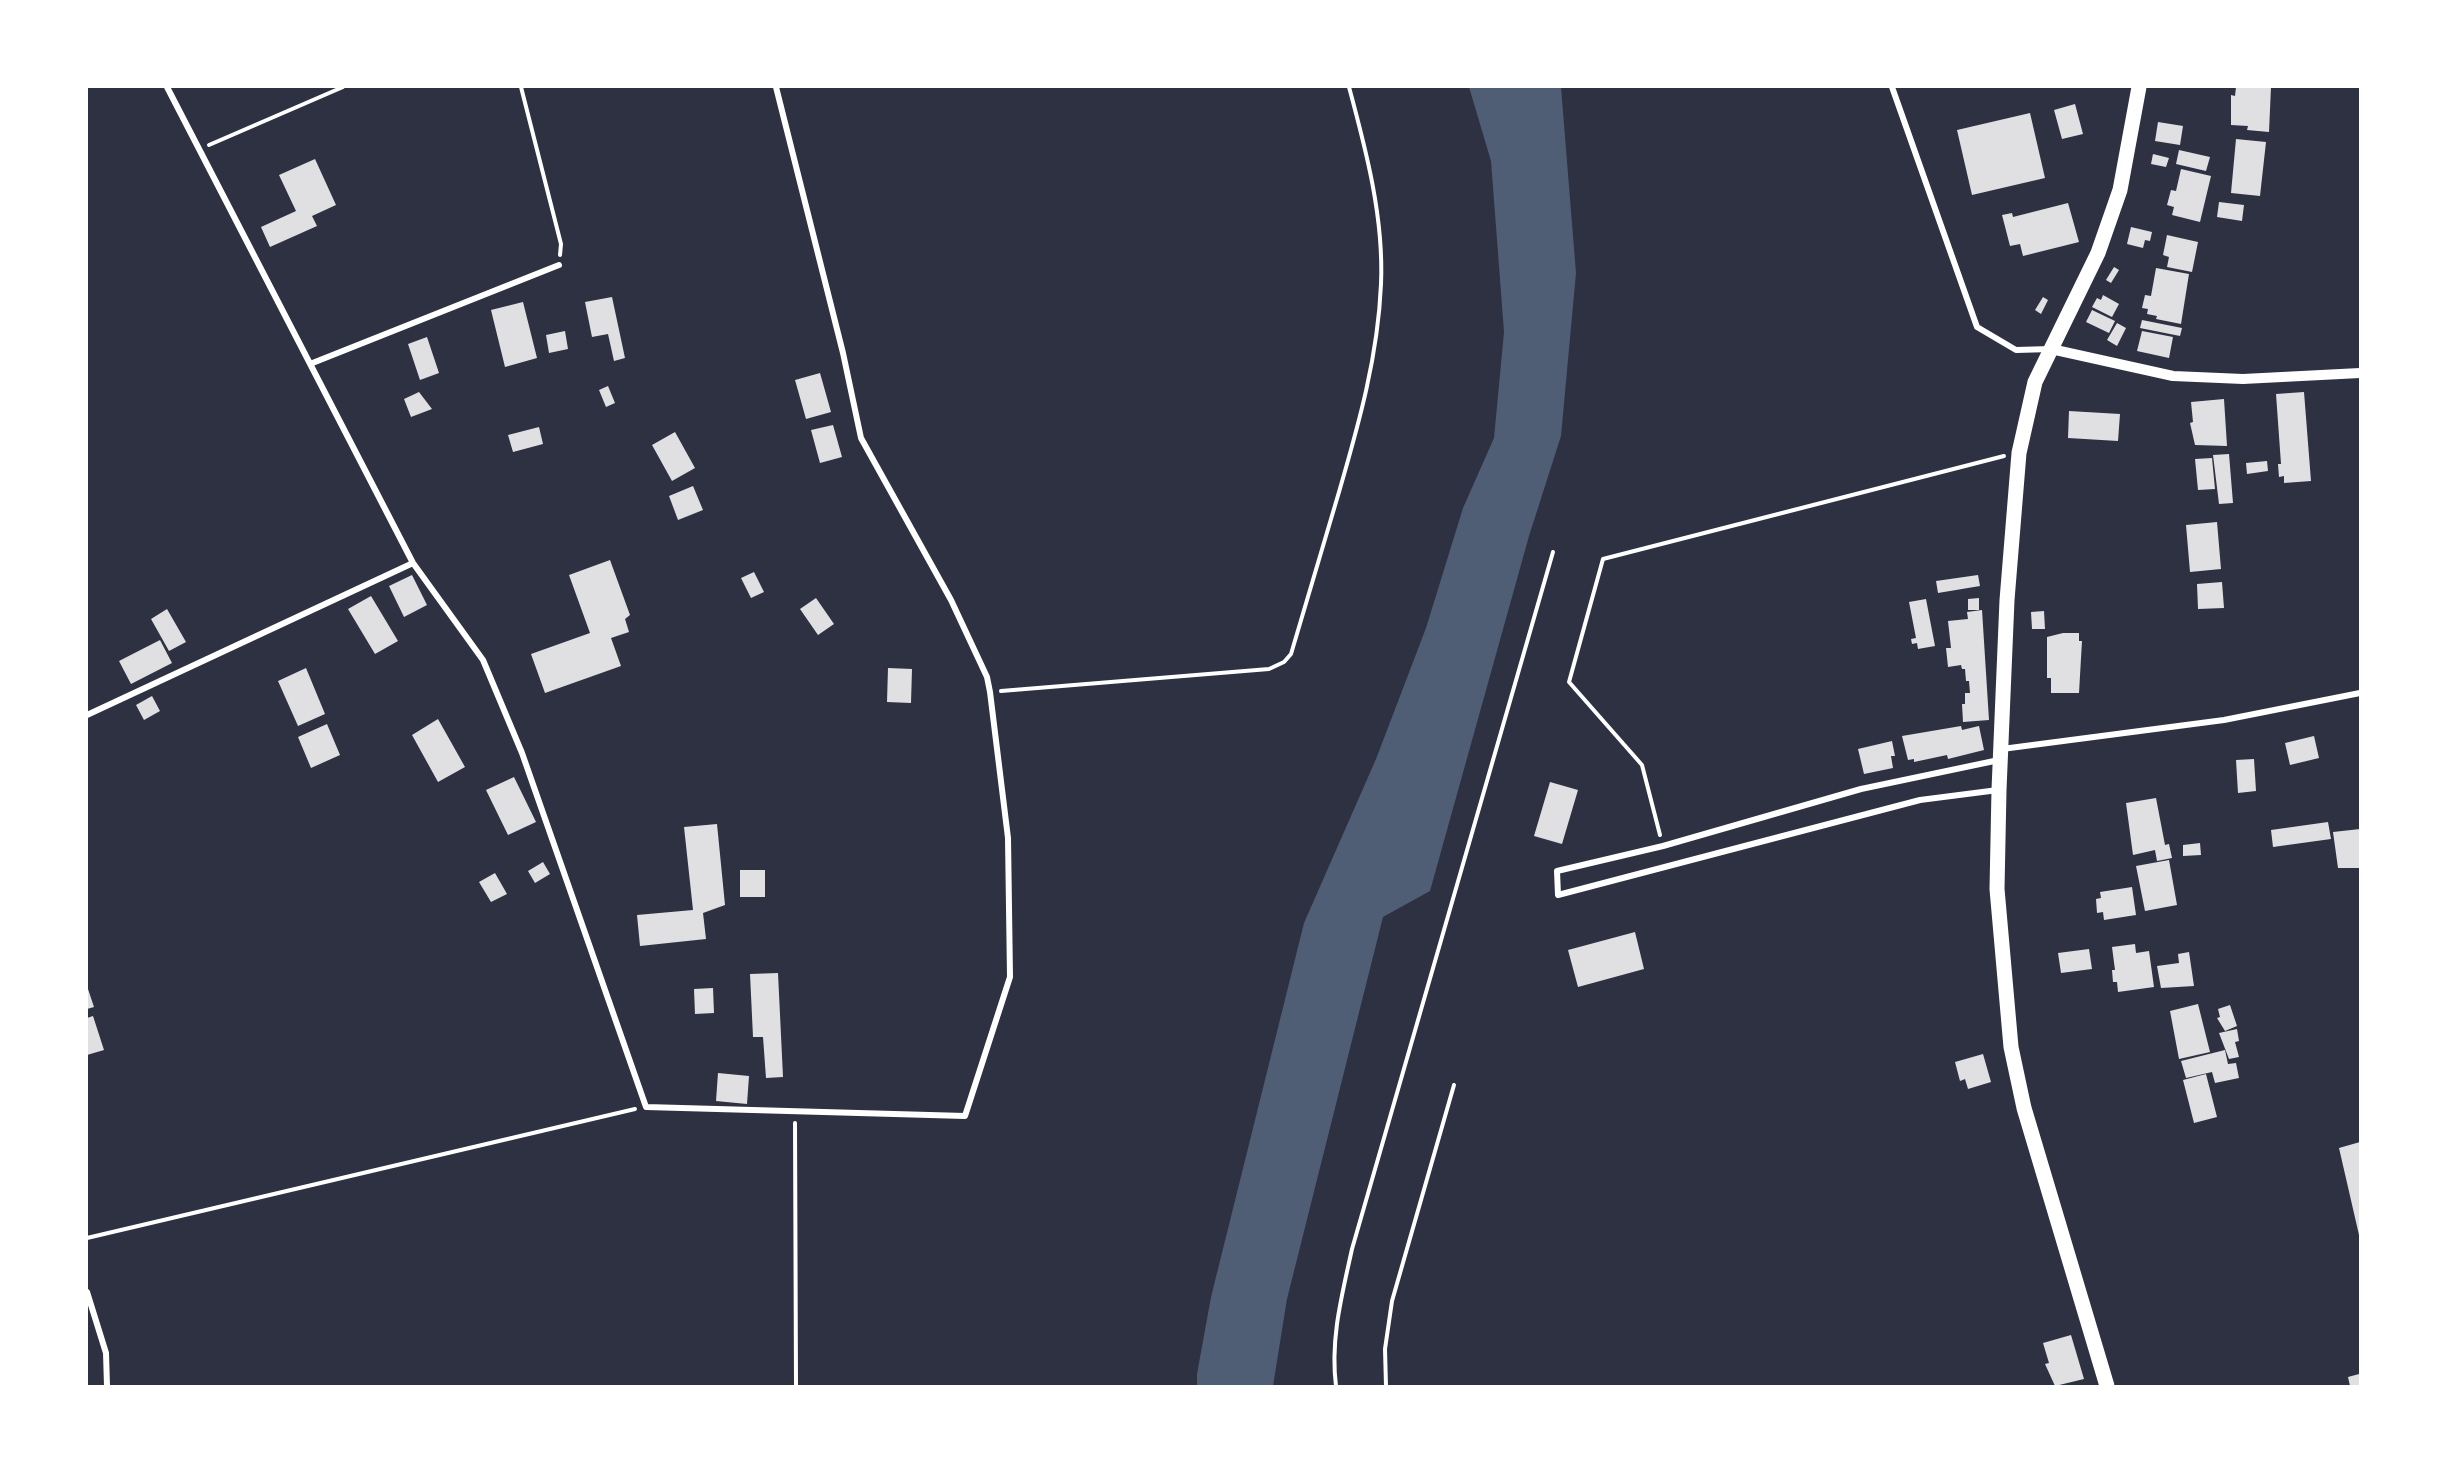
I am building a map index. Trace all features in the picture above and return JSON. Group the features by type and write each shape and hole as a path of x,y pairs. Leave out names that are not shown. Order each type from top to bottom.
{"main road":[{"path":"2107,1386 2024,1108 2011,1047 1997,890 1999,790 2007,600 2019,453 2035,382 2098,252 2120,190 2139,87"}],"street":[{"path":"166,87 200,148 413,563 483,660 522,753 646,1107 964,1116 1010,977 1008,838 990,692 987,677 951,600 861,438 843,353 776,87"},
{"path":"1892,87 1977,327 2016,350 2051,349 2173,376 2243,379 2360,373"},
{"path":"309,364 559,265"},
{"path":"87,715 413,563"},
{"path":"1999,790 1920,800 1558,895 1557,871 1663,846 1861,789 2001,754 2224,720 2360,693"},
{"path":"87,1292 106,1353 107,1386"}],"path":[{"path":"200,148 343,87"},
{"path":"521,87 561,244 559,265"},
{"path":"990,692 1269,669 1284,662 1291,654 1367,395 1376,339 1381,282 1377,225 1367,157 1349,87"},
{"path":"1663,846 1642,765 1569,682 1603,559 2019,453"},
{"path":"1336,1386 1333,1364 1336,1321 1352,1249 1553,552"},
{"path":"1386,1386 1385,1349 1392,1301 1454,1085"},
{"path":"87,1238 646,1107"},
{"path":"795,1112 796,1386"}],"water":[{"path":"1469,87 1561,87 1576,273 1561,436 1529,536 1430,891 1383,917 1287,1299 1273,1386 1197,1386 1197,1374 1211,1297 1304,923 1376,759 1426,628 1463,508 1494,438 1504,332 1491,161"}],"building":[{"path":"2236,87 2271,87 2269,132 2247,130 2248,126 2231,125 2231,95 2235,96"},
{"path":"2075,104 2083,134 2062,139 2054,110"},
{"path":"2030,113 2045,178 1972,195 1957,130"},
{"path":"2158,122 2183,126 2180,145 2155,141"},
{"path":"2236,139 2266,142 2260,196 2231,193"},
{"path":"2179,150 2210,157 2206,171 2176,164"},
{"path":"2153,154 2169,158 2166,167 2151,164"},
{"path":"315,159 336,205 312,216 317,226 270,247 261,227 296,211 279,175"},
{"path":"2181,169 2211,176 2200,222 2172,215 2174,207 2167,205 2171,190 2176,191"},
{"path":"2219,202 2244,205 2242,221 2217,217"},
{"path":"2068,203 2079,242 2023,256 2020,244 2010,246 2002,215 2012,213 2013,217"},
{"path":"2131,227 2152,232 2150,241 2145,240 2143,248 2127,244"},
{"path":"2167,235 2198,242 2192,272 2167,267 2169,257 2163,255"},
{"path":"2114,267 2119,270 2111,283 2106,280"},
{"path":"2156,268 2189,274 2181,324 2156,319 2157,316 2147,314 2148,309 2142,308 2145,295 2151,296"},
{"path":"2103,295 2119,304 2112,317 2092,307 2097,298 2101,300"},
{"path":"612,297 625,358 614,361 608,334 592,337 585,302"},
{"path":"2043,297 2048,300 2041,314 2035,310"},
{"path":"523,302 537,358 505,367 491,310"},
{"path":"2092,310 2115,321 2109,333 2086,322"},
{"path":"2142,320 2182,328 2180,336 2140,328"},
{"path":"2117,323 2126,328 2117,346 2107,340"},
{"path":"565,331 568,349 549,353 546,335"},
{"path":"2142,331 2173,337 2169,358 2137,351"},
{"path":"427,337 439,373 420,380 408,344"},
{"path":"820,373 831,412 806,419 795,380"},
{"path":"608,386 615,403 606,407 599,390"},
{"path":"419,392 432,409 411,417 404,399"},
{"path":"2304,392 2311,481 2284,483 2284,476 2279,477 2278,464 2281,464 2276,394"},
{"path":"2224,399 2227,446 2195,445 2190,423 2193,422 2191,402"},
{"path":"2069,411 2120,414 2118,441 2068,438"},
{"path":"833,425 842,457 820,463 811,430"},
{"path":"539,427 543,444 513,452 508,435"},
{"path":"675,432 695,468 672,481 652,445"},
{"path":"2229,454 2233,503 2219,504 2213,455"},
{"path":"2212,458 2215,489 2198,490 2195,459"},
{"path":"2267,461 2268,471 2247,474 2246,463"},
{"path":"693,486 703,510 678,520 669,496"},
{"path":"2217,522 2221,569 2190,572 2186,525"},
{"path":"610,560 630,615 625,619 629,632 611,638 621,666 545,693 531,654 590,633 569,575"},
{"path":"754,572 764,592 751,598 741,578"},
{"path":"412,575 427,605 404,617 389,586"},
{"path":"1978,575 1980,586 1938,593 1936,581"},
{"path":"2222,582 2224,608 2198,609 2197,584"},
{"path":"371,596 398,641 375,654 348,609"},
{"path":"816,598 834,624 818,635 800,609"},
{"path":"1979,598 1979,610 1968,610 1968,599"},
{"path":"1926,599 1935,646 1918,649 1917,643 1912,644 1911,639 1916,638 1909,602"},
{"path":"167,609 186,642 169,651 151,619"},
{"path":"1982,610 1989,720 1963,722 1962,704 1965,704 1965,693 1970,693 1969,681 1966,681 1965,669 1962,669 1961,665 1948,667 1946,648 1951,648 1948,621 1968,619 1967,612"},
{"path":"2044,611 2045,629 2032,629 2031,612"},
{"path":"2063,633 2079,633 2079,641 2082,641 2079,693 2051,693 2051,678 2047,678 2047,637"},
{"path":"160,640 172,663 131,684 119,661"},
{"path":"306,668 325,714 298,726 278,681"},
{"path":"888,668 912,669 911,703 887,702"},
{"path":"152,696 160,711 144,720 136,705"},
{"path":"438,719 465,767 438,782 412,735"},
{"path":"327,724 340,755 311,768 298,737"},
{"path":"1961,726 1962,730 1979,726 1984,750 1948,759 1947,755 1914,762 1914,759 1908,760 1902,736"},
{"path":"2314,736 2319,758 2290,765 2285,743"},
{"path":"1892,741 1895,756 1891,756 1893,768 1864,774 1858,749"},
{"path":"2254,759 2256,791 2238,793 2236,760"},
{"path":"514,777 536,822 508,835 486,790"},
{"path":"1550,782 1578,790 1562,844 1534,836"},
{"path":"2156,798 2165,845 2169,844 2172,858 2157,861 2155,850 2133,855 2126,803"},
{"path":"2328,822 2331,839 2273,847 2271,830"},
{"path":"717,824 725,905 703,913 706,939 640,946 637,915 693,910 684,827"},
{"path":"2360,829 2360,868 2338,868 2333,832"},
{"path":"2200,843 2201,855 2183,856 2183,845"},
{"path":"2169,860 2177,905 2145,911 2136,866"},
{"path":"543,862 550,874 535,883 528,871"},
{"path":"740,870 765,870 765,897 740,897"},
{"path":"495,873 507,894 491,902 479,882"},
{"path":"2132,887 2136,915 2104,920 2103,912 2097,913 2096,899 2101,898 2100,892"},
{"path":"1635,932 1644,969 1578,987 1568,950"},
{"path":"2135,944 2136,953 2149,951 2154,987 2118,992 2117,982 2113,982 2112,970 2115,970 2112,947"},
{"path":"2089,949 2092,969 2061,973 2058,953"},
{"path":"2189,952 2194,986 2161,988 2157,966 2179,963 2178,954"},
{"path":"778,973 783,1077 766,1078 763,1037 753,1037 750,974"},
{"path":"87,986 94,1007 87,1009"},
{"path":"713,988 714,1013 695,1014 694,989"},
{"path":"2198,1004 2210,1052 2179,1059 2170,1011"},
{"path":"2230,1005 2237,1026 2225,1031 2217,1018 2220,1017 2218,1009"},
{"path":"93,1016 104,1050 87,1055 87,1018"},
{"path":"2237,1029 2239,1041 2235,1042 2239,1057 2229,1059 2219,1033"},
{"path":"2225,1050 2228,1064 2236,1063 2239,1078 2215,1083 2212,1072 2186,1078 2181,1061"},
{"path":"1983,1054 1991,1082 1968,1089 1965,1079 1960,1081 1955,1062"},
{"path":"718,1073 749,1076 747,1104 716,1101"},
{"path":"2206,1074 2217,1117 2194,1123 2183,1080"},
{"path":"2360,1142 2360,1235 2359,1235 2339,1148"},
{"path":"2071,1335 2084,1379 2055,1386 2045,1364 2049,1363 2043,1343"},
{"path":"2359,1374 2360,1386 2350,1386 2348,1377"}]}
